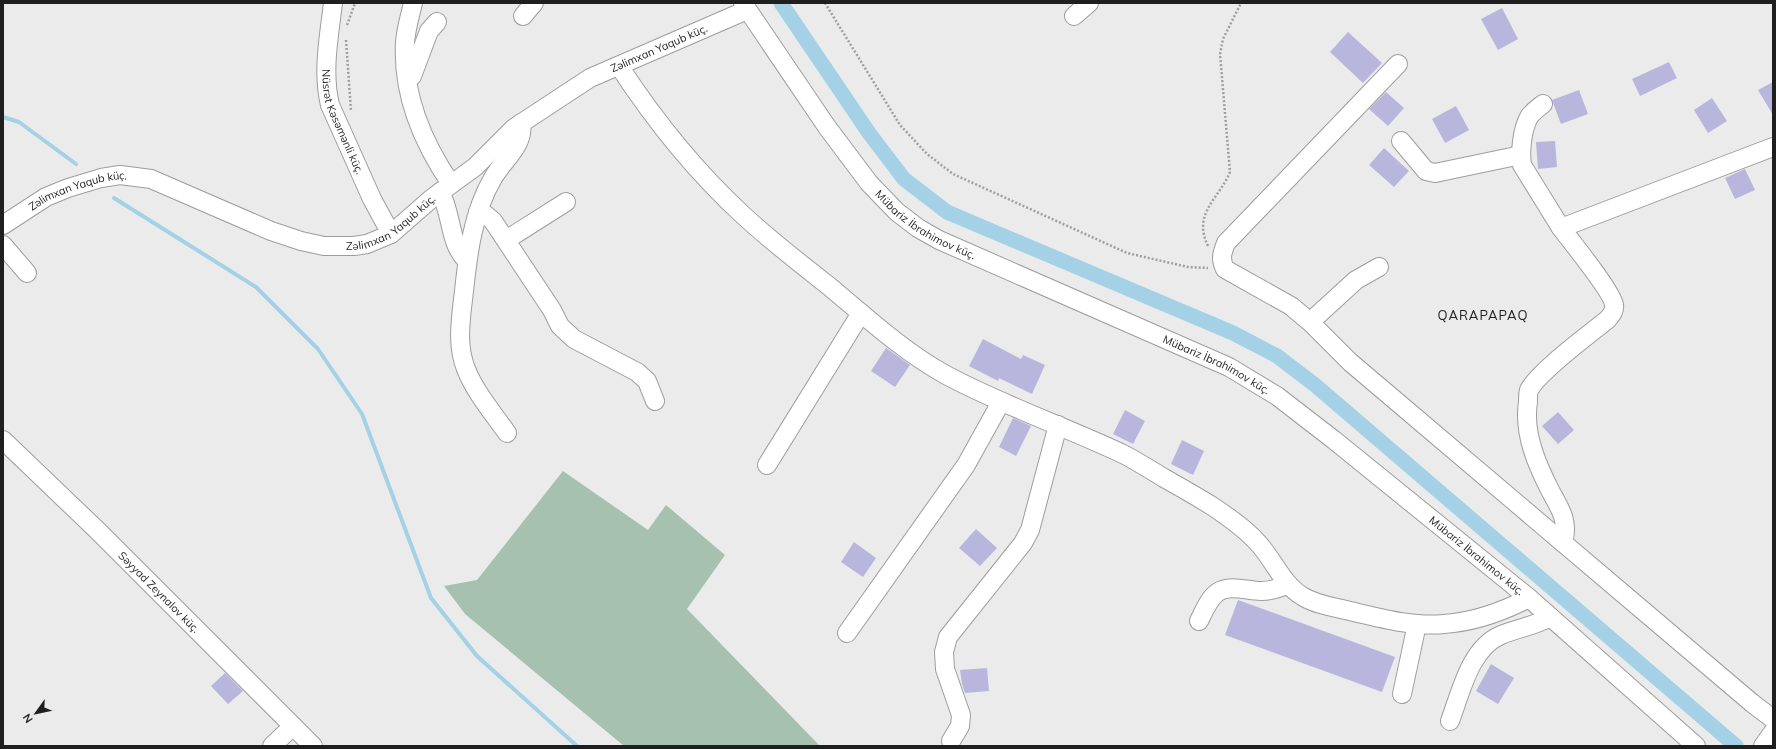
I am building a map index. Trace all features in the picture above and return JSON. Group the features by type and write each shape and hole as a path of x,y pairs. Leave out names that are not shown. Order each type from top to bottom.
{"street":[{"name":"Nüsrət Kəsəmənli küç.","path":"333,3 326,69 326,91 330,105 342,133 380,215 391,234"},
{"path":"412,3 405,42 407,80 414,111 446,188 445,201 455,245 459,253 467,261"},
{"path":"1074,16 1089,3"},
{"name":"Zəlimxan Yaqub küç.","path":"3,225 46,198 68,188 101,178 120,175 151,179 271,232 324,246 354,246 367,244 391,234 446,188 475,167 521,123 590,78 745,7"},
{"name":"Mübariz İbrahimov küç.","path":"745,7 827,127 870,183 897,212 918,228 938,240 1229,367 1277,396 1329,436 1529,598 1696,746"},
{"path":"407,80 412,76 429,31 438,22"},
{"path":"1398,64 1226,243 1222,253 1222,262 1225,269 1291,306 1310,322 1350,362 1752,703 1773,719"},
{"path":"619,66 644,105 674,143 706,179 745,217 907,349 944,373 1001,402 1058,425 1127,456 1213,507 1247,532 1262,547 1288,584 1301,596 1321,604 1371,616 1417,624 1444,624 1483,617 1506,610 1529,598"},
{"path":"1543,104 1530,116 1526,124 1521,155 1522,165 1561,228 1608,292 1614,304 1614,310 1608,319 1543,374 1529,390 1527,407 1529,434 1540,470 1562,513 1566,525 1563,543"},
{"path":"507,433 475,388 466,370 462,356 459,330 469,245 478,212 493,178 522,136 521,123"},
{"path":"1400,141 1426,171 1435,173 1521,155"},
{"path":"1561,228 1773,147"},
{"path":"506,240 566,202"},
{"path":"478,212 486,215 506,240 560,326 574,339 637,372 646,381 655,401"},
{"path":"3,245 27,273"},
{"path":"1310,322 1356,280 1379,267"},
{"path":"767,465 861,313"},
{"path":"847,633 966,465 1001,402"},
{"path":"951,741 960,726 962,715 945,669 944,652 948,637 1023,543 1030,530 1058,425"},
{"name":"Səyyad Zeynalov küç.","path":"3,440 98,531 314,746"},
{"path":"1199,621 1211,598 1218,592 1229,588 1262,591 1276,589 1288,584"},
{"path":"1450,721 1473,662 1484,647 1499,636 1523,627 1538,624 1550,617"},
{"path":"1402,694 1417,624"},
{"path":"272,746 293,726"}],"path":[{"path":"347,26 355,3"},
{"path":"825,3 900,125 928,154 953,174 1127,253 1188,267 1225,269"},
{"path":"1225,269 1211,253 1205,240 1202,222 1209,206 1226,182 1230,172 1220,54 1223,39 1241,3"},
{"path":"342,133 348,125 351,115 346,33"}],"green space":[{"path":"563,471 648,530 666,505 725,555 687,609 820,746 624,746 465,614 444,586 477,580"}],"building":[{"path":"1502,8 1518,39 1498,50 1481,19"},
{"path":"1348,32 1382,63 1363,83 1330,52"},
{"path":"1669,62 1677,78 1640,96 1632,79"},
{"path":"1773,82 1773,115 1758,90"},
{"path":"1579,90 1588,114 1561,124 1552,100"},
{"path":"1386,92 1404,108 1388,126 1369,109"},
{"path":"1712,98 1727,121 1708,133 1694,110"},
{"path":"1456,106 1469,130 1445,143 1432,119"},
{"path":"1555,141 1557,167 1538,169 1536,142"},
{"path":"1384,148 1409,171 1394,187 1369,165"},
{"path":"1745,169 1755,190 1735,199 1725,178"},
{"path":"983,339 1021,359 1023,355 1045,365 1032,394 999,378 998,381 969,366"},
{"path":"886,348 910,365 895,387 871,371"},
{"path":"1125,410 1145,421 1133,444 1113,434"},
{"path":"1558,412 1574,430 1558,444 1542,426"},
{"path":"1013,418 1031,426 1016,456 999,447"},
{"path":"1182,440 1204,451 1193,475 1171,464"},
{"path":"976,529 997,548 980,566 959,548"},
{"path":"854,542 876,558 863,577 841,562"},
{"path":"1238,600 1395,657 1382,692 1225,635"},
{"path":"1491,664 1514,678 1498,704 1476,691"},
{"path":"987,668 989,691 965,693 960,670"},
{"path":"225,673 243,691 228,704 211,686"}],"waterway":[{"path":"781,3 869,133 904,179 947,212 1233,333 1277,356 1315,385 1736,746"},
{"path":"3,117 19,122 76,164"},
{"path":"114,198 256,287 318,349 362,414 431,598 477,656 577,746"}],"district":[{"name":"QARAPAPAQ","path":"1483,315"}]}
